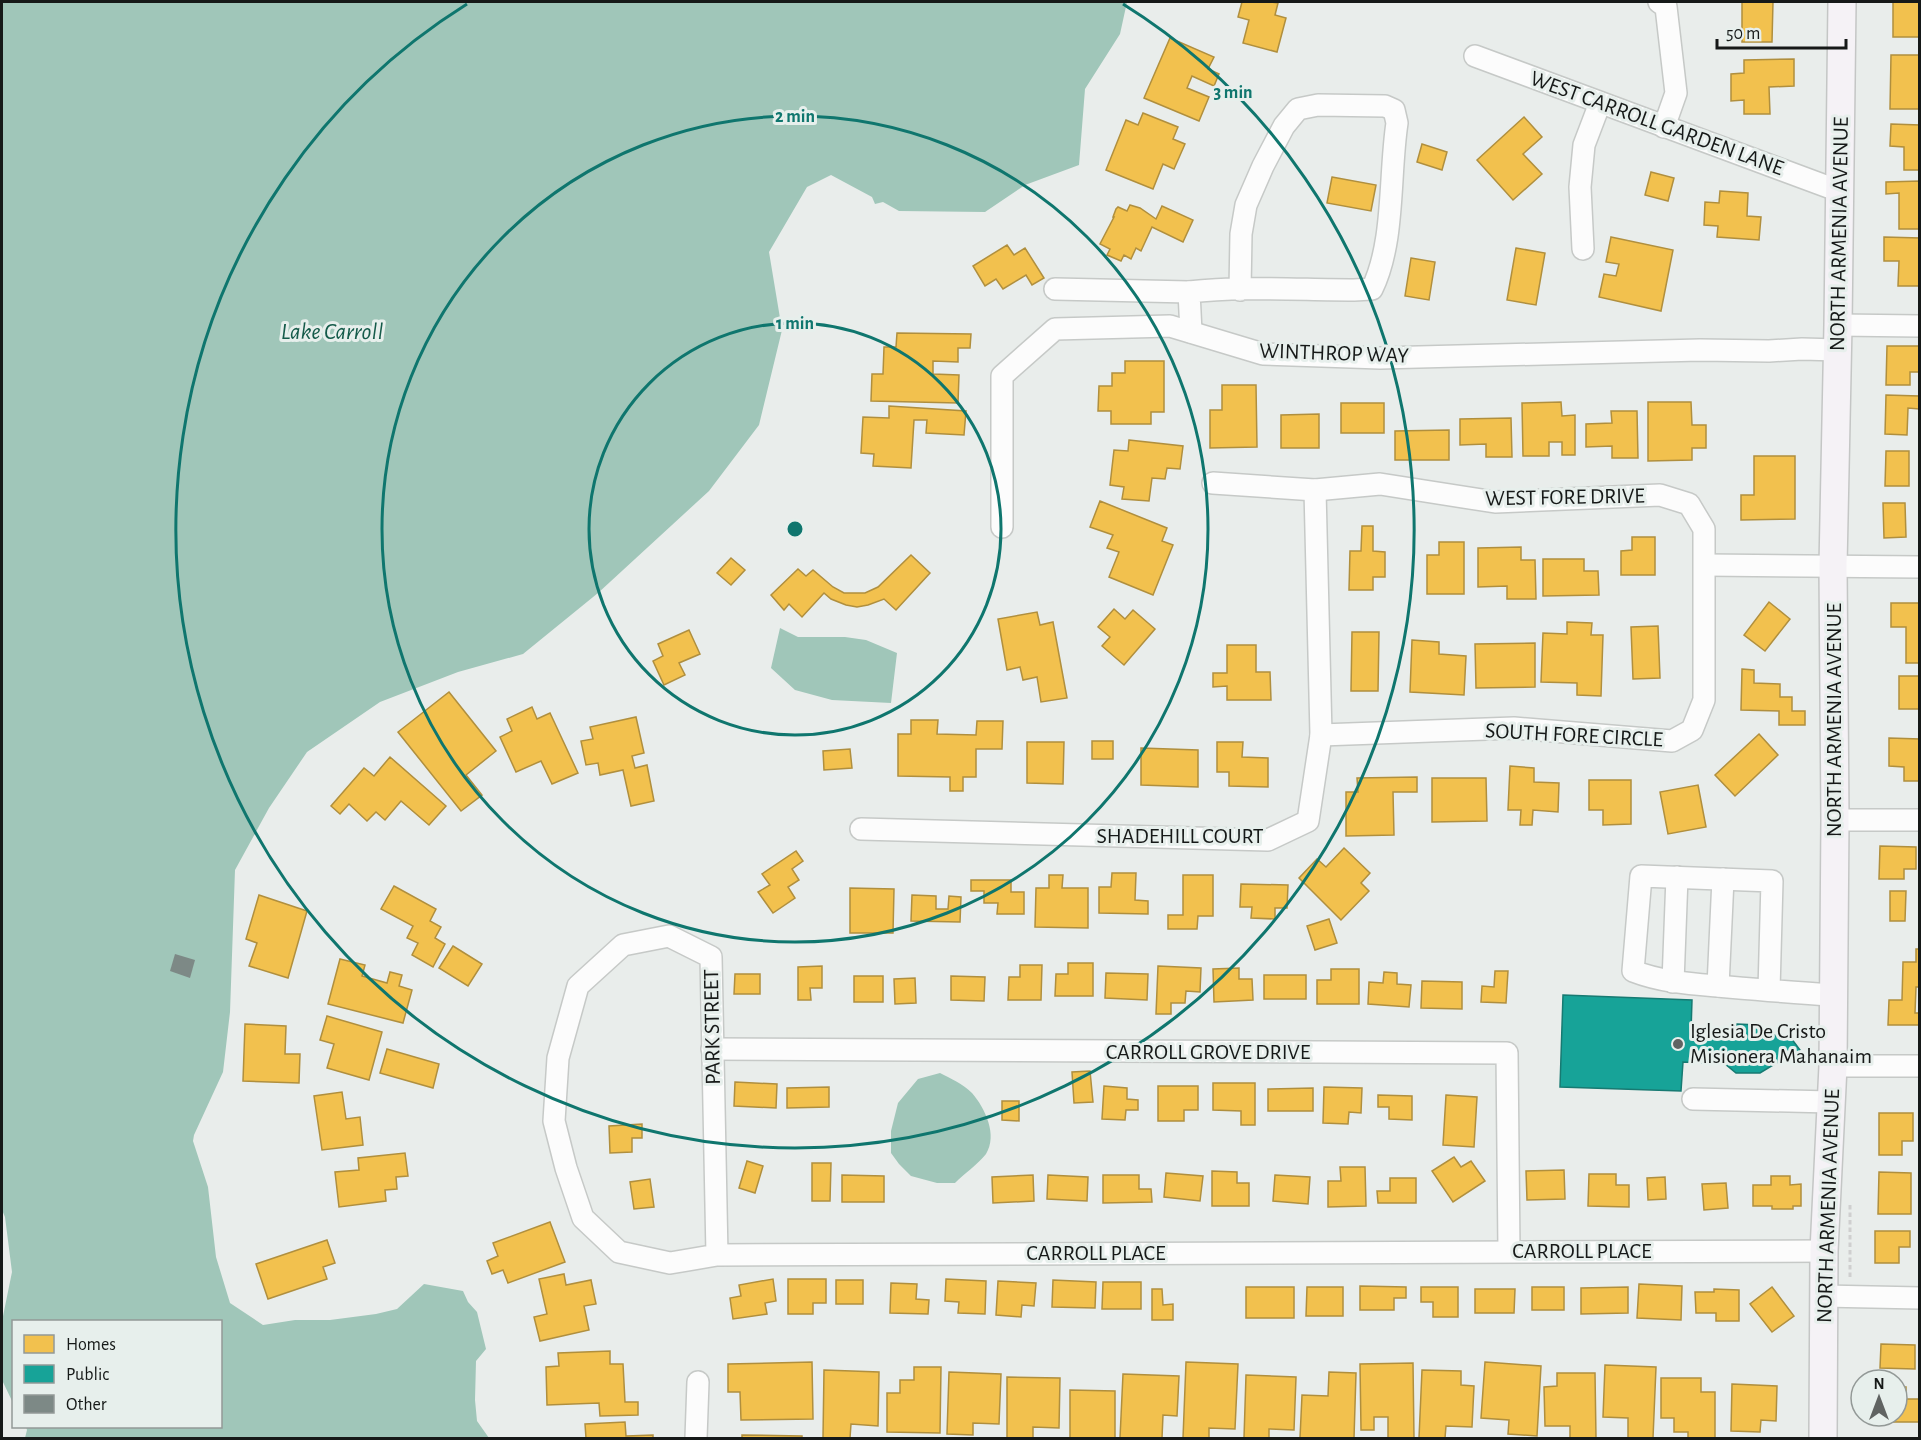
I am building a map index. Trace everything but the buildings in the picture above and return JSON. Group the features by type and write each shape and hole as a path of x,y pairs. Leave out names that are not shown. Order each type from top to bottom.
{"main road":[{"name":"NORTH ARMENIA AVENUE","path":"1823,1438 1824,1251 1833,1066 1835,820 1833,566 1842,2"}],"street":[{"path":"1659,2 1666,7 1676,93 1664,127"},
{"name":"WEST CARROLL GARDEN LANE","path":"1475,56 1839,191"},
{"path":"1583,249 1580,187 1584,145 1600,103"},
{"path":"1055,289 1189,292 1372,289 1378,278 1387,241 1397,123 1394,110 1384,106 1318,105 1298,109 1284,126 1246,205 1241,234 1240,290"},
{"path":"1189,292 1191,332"},
{"name":"WINTHROP WAY","path":"1002,526 1002,376 1055,330 1170,326 1263,354 1392,357 1700,350 1769,351 1802,349 1838,337 1920,326"},
{"name":"WEST FORE DRIVE","path":"1213,483 1315,490 1380,484 1495,502 1660,495 1689,504 1704,529 1705,565"},
{"name":"SHADEHILL COURT","path":"861,829 1268,840 1308,821 1321,735 1315,490"},
{"path":"1705,565 1920,567"},
{"name":"SOUTH FORE CIRCLE","path":"1321,735 1514,728 1672,741 1692,730 1704,700 1705,565"},
{"path":"1835,820 1920,820"},
{"path":"1769,990 1772,881 1641,876 1633,971 1651,978 1673,982 1718,986 1769,990 1833,995"},
{"path":"1673,982 1677,877"},
{"path":"1718,986 1723,879"},
{"name":"PARK STREET","path":"568,1024 578,986 623,945 669,936 711,957 717,1255"},
{"name":"CARROLL PLACE","path":"568,1024 558,1058 554,1121 566,1168 583,1218 619,1252 670,1263 717,1255 1824,1251"},
{"name":"CARROLL GROVE DRIVE","path":"712,1049 1507,1053 1509,1251"},
{"path":"1833,1066 1920,1066"},
{"path":"1693,1099 1831,1102"},
{"path":"1823,1296 1920,1298"},
{"path":"696,1438 698,1382"}],"water":[{"name":"Lake Carroll","path":"2,2 1127,2 1120,34 1085,89 1079,165 1025,185 985,212 899,211 883,202 875,204 872,197 831,175 807,187 769,252 782,330 759,425 709,491 598,593 523,654 458,672 380,702 307,752 269,808 235,870 230,1012 223,1072 193,1141 208,1187 216,1257 230,1303 263,1325 295,1320 330,1320 397,1309 424,1284 463,1291 468,1302 477,1312 486,1349 476,1361 475,1400 477,1421 489,1438 25,1438 26,1428 222,1428 222,1320 12,1320 12,1401 2,1380 2,1321 12,1272 5,1217 2,1210"},
{"path":"780,628 798,637 845,637 866,640 897,653 891,703 832,700 795,690 771,668"},
{"path":"940,1073 961,1084 972,1093 985,1114 990,1130 991,1139 986,1154 955,1183 937,1183 911,1176 891,1153 891,1131 898,1103 918,1079"}],"place":[{"name":"Iglesia De Cristo Misionera Mahanaim","path":"1678,1044"}]}
